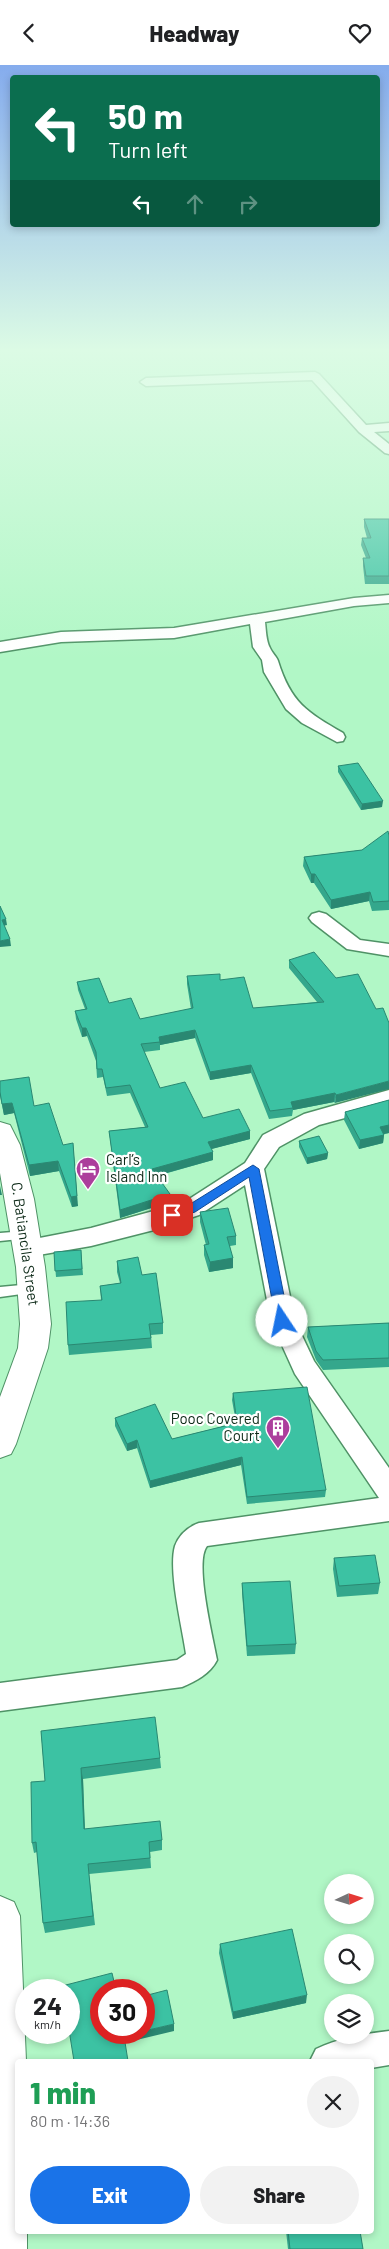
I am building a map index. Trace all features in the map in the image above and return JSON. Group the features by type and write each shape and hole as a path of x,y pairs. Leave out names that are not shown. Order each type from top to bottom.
{"street":[{"path":"0,647 61,637 174,633 354,602 389,599"},
{"path":"257,620 261,647 270,660 272,672 292,705 308,720 337,737"},
{"path":"319,919 354,945 389,950"},
{"path":"17,1240 100,1235 191,1209 253,1169 271,1141 312,1119 389,1098"},
{"name":"C. Batiancila Street","path":"0,1132 5,1137 12,1158 17,1240 34,1289 35,1339 0,1444"},
{"path":"253,1169 282,1321 304,1367 389,1490"},
{"path":"0,1697 182,1673 202,1660 187,1568 189,1547 199,1535 389,1509"},
{"path":"0,1916 4,2121 4,2249"},
{"path":"334,2059 354,2053 389,2047"}],"lane":[{"path":"0,1292 34,1289"}],"building":[{"path":"364,519 389,519 389,576 366,576 363,558 370,558 362,538 371,538"},
{"path":"358,763 383,801 362,804 338,766"},
{"path":"388,831 389,901 373,902 370,892 331,900 315,874 311,874 304,857 362,850"},
{"path":"0,906 6,919 2,920 10,939 0,941"},
{"path":"314,952 336,978 358,974 376,1009 383,1008 389,1023 389,1081 336,1095 335,1093 291,1102 293,1108 270,1111 251,1065 210,1072 195,1030 159,1037 160,1042 141,1044 160,1088 185,1082 203,1118 239,1109 250,1131 208,1142 213,1152 152,1169 170,1194 120,1210 109,1131 148,1127 130,1085 106,1088 102,1069 97,1069 96,1052 86,1028 82,1028 75,1011 87,1009 77,982 99,978 109,1003 131,998 140,1019 193,1008 187,976 220,974 220,980 244,977 253,1008 324,1002 289,960"},
{"path":"29,1077 34,1106 49,1103 63,1145 73,1143 77,1196 71,1197 58,1161 29,1165 12,1103 2,1104 0,1081"},
{"path":"389,1100 389,1125 380,1127 384,1135 360,1140 345,1112"},
{"path":"319,1136 328,1153 307,1158 299,1141"},
{"path":"228,1208 236,1236 227,1237 233,1258 210,1262 204,1245 209,1244 200,1212"},
{"path":"81,1250 82,1269 55,1271 54,1252"},
{"path":"138,1257 142,1275 156,1273 163,1323 149,1324 151,1338 68,1345 66,1302 102,1300 100,1286 121,1283 117,1261"},
{"path":"389,1323 389,1358 323,1360 316,1351 308,1327"},
{"path":"307,1387 326,1490 247,1497 242,1457 150,1481 137,1440 127,1444 115,1418 155,1404 172,1439 237,1423 233,1393"},
{"path":"375,1555 380,1583 339,1586 334,1558"},
{"path":"290,1581 296,1644 247,1646 242,1583"},
{"path":"155,1717 160,1758 81,1768 84,1829 160,1821 162,1840 149,1842 150,1858 88,1864 93,1916 43,1923 36,1842 32,1843 31,1782 45,1781 41,1731"},
{"path":"292,1929 307,1995 233,2012 220,1944"},
{"path":"112,1973 113,1979 90,1979 90,2044 125,2044 128,2059 74,2059 71,2044 80,2044 80,1981"},
{"path":"167,1990 174,2024 155,2028 155,1993"},
{"path":"288,2234 360,2234 363,2249 290,2249"}],"place":[{"name":"Carl’s Island Inn","path":"88,1190"},
{"name":"Pooc Covered Court","path":"278,1449"}],"route":[{"path":"172,1215 191,1209 253,1169 282,1321"}]}
